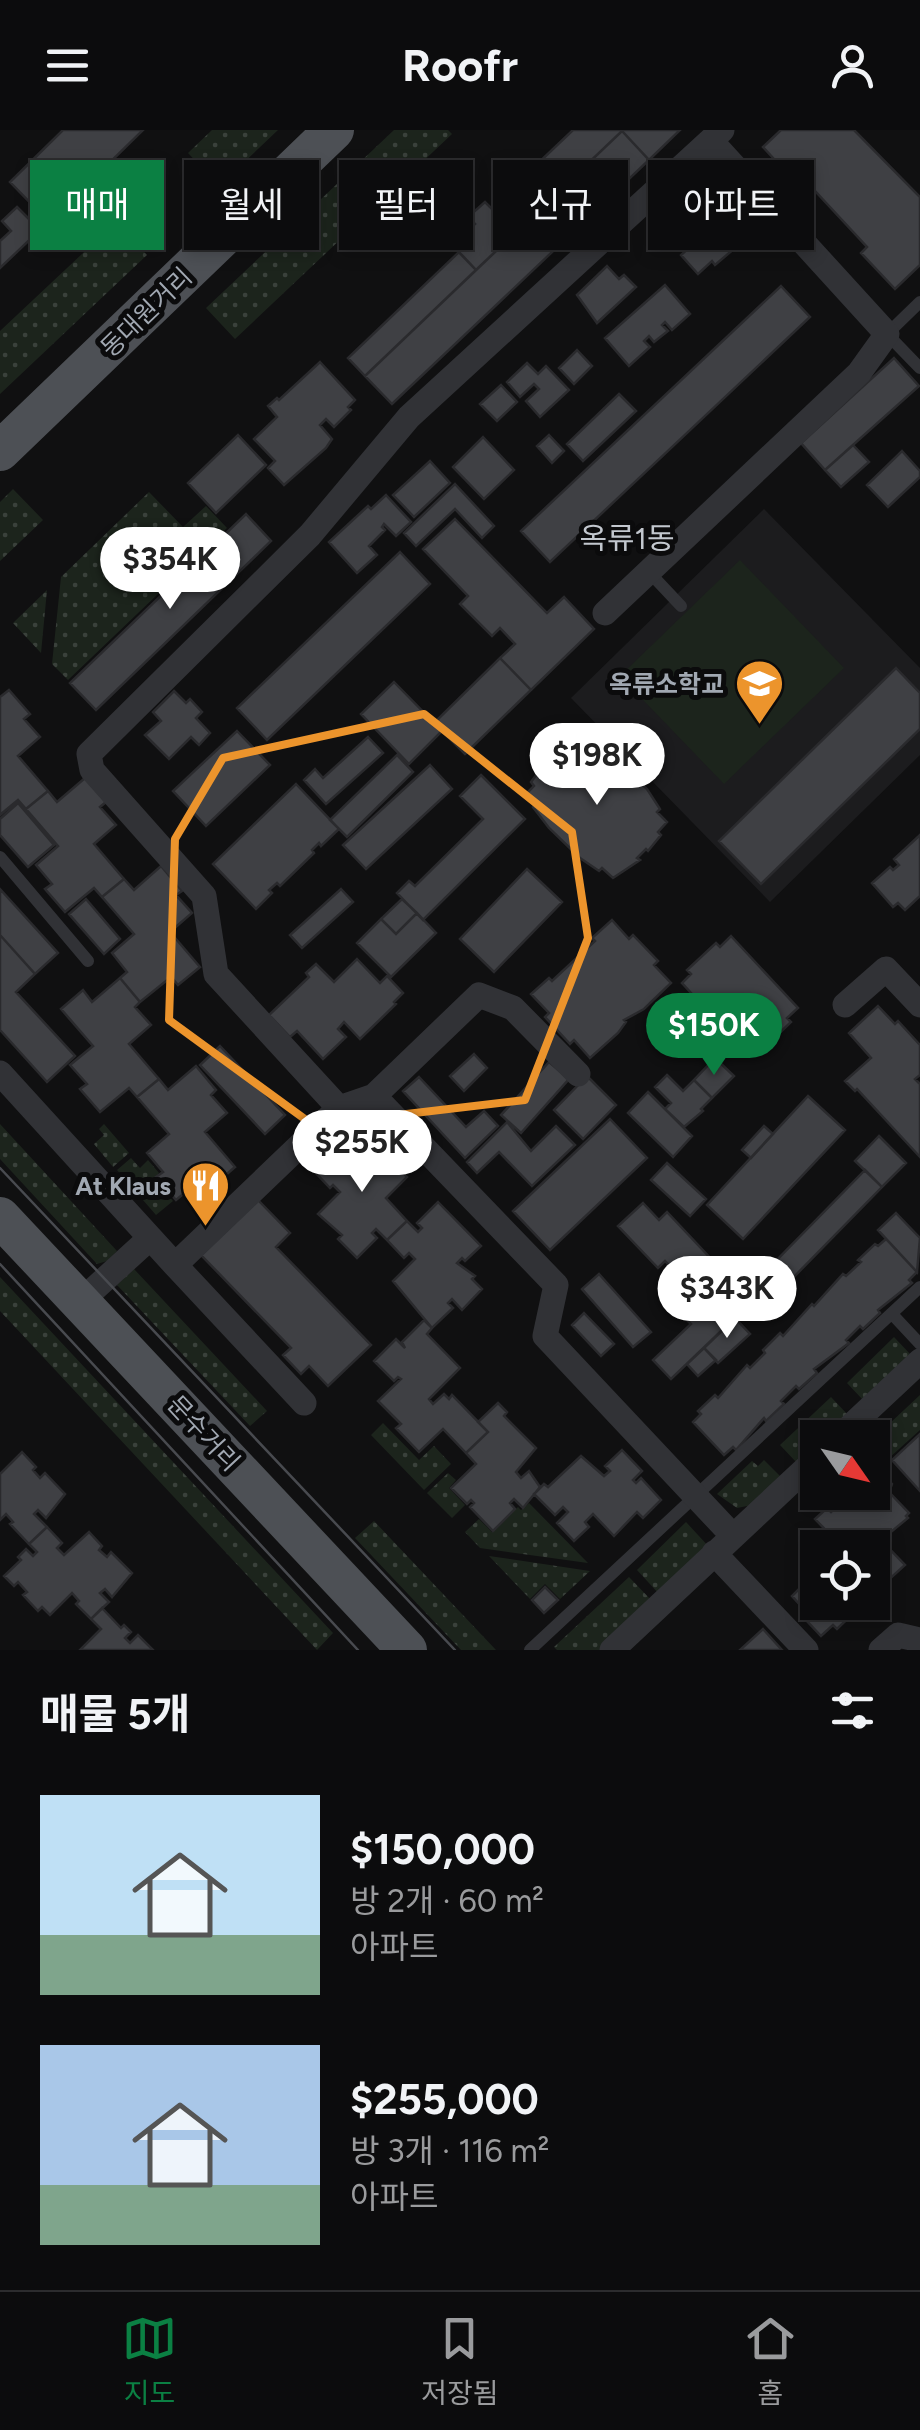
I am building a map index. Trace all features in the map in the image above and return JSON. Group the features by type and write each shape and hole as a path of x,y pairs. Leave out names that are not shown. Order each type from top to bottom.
{"main road":[{"name":"동대원거리","path":"0,451 334,130"},
{"name":"문수거리","path":"0,1217 407,1650"}],"street":[{"path":"340,1108 216,974 204,896 92,770 88,754 310,535 409,417 716,136 887,334 859,373 606,613"},
{"path":"846,1005 886,969 920,1005"},
{"path":"176,1266 340,1108 374,1096 479,995 513,1008 578,1074"},
{"path":"0,1074 304,1403"},
{"path":"374,1096 556,1286 545,1336 695,1497 724,1544 806,1650"},
{"path":"80,1301 150,1238"},
{"path":"857,1420 920,1361"},
{"path":"612,1650 800,1474"},
{"path":"881,1650 898,1635 919,1638"}],"lane":[{"path":"920,302 887,334 920,368"},
{"path":"649,572 681,606"},
{"path":"0,857 88,961"},
{"path":"530,1650 920,1287"},
{"path":"892,1314 920,1344"}],"highlighted area":[{"path":"424,714 572,832 588,938 525,1100 313,1125 169,1020 175,839 223,758"}],"shaded area":[{"path":"212,130 278,130 246,160 195,160 188,153"},
{"path":"394,130 448,130 452,134 424,160 362,160"},
{"path":"339,182 339,241 235,339 206,308 267,250 319,250 319,201"},
{"path":"86,250 142,250 147,255 0,394 0,331"},
{"path":"13,489 43,520 0,561 0,502"},
{"path":"149,492 183,527 206,506 227,528 68,680 52,664 61,577"},
{"name":"옥류소학교","path":"764,509 920,668 920,755 770,902 571,698"},
{"path":"740,560 844,668 724,784 620,676"},
{"path":"47,590 41,653 13,623"},
{"path":"0,1124 117,1251 107,1261 97,1264 0,1159"},
{"path":"104,1124 129,1153 113,1167 94,1144 104,1135 99,1129"},
{"path":"131,1158 140,1168 148,1160 159,1173 154,1179 173,1201 156,1215 117,1170"},
{"path":"134,1269 267,1411 250,1426 117,1285"},
{"path":"0,1277 333,1633 317,1650 0,1311"},
{"path":"894,1337 911,1355 863,1400 847,1383"},
{"path":"920,1395 920,1430 890,1457 890,1423"},
{"path":"831,1397 848,1415 843,1420 807,1420"},
{"path":"383,1423 419,1460 434,1446 451,1464 424,1490 371,1435"},
{"path":"800,1426 797,1463 780,1445"},
{"path":"764,1460 781,1477 752,1505 737,1508 717,1494 752,1461 758,1466"},
{"path":"448,1473 456,1480 449,1488 465,1505 452,1518 427,1493"},
{"path":"529,1503 588,1563 480,1548 465,1532 479,1519 492,1532 518,1507 521,1510"},
{"path":"374,1521 496,1650 461,1650 355,1538"},
{"path":"686,1522 710,1548 660,1595 637,1570"},
{"path":"489,1556 590,1571 560,1599 545,1584 530,1599"},
{"path":"629,1577 653,1602 602,1650 554,1647"}],"building":[{"path":"63,130 143,130 112,160 32,160"},
{"path":"573,130 680,130 649,160 622,131 592,160 541,160"},
{"path":"781,130 854,130 920,197 920,265 895,289 861,253 867,247 814,190 814,160 775,160 763,147"},
{"path":"622,131 649,160 628,180 628,160 592,160"},
{"path":"30,162 30,203 10,182"},
{"path":"485,202 491,208 493,250 497,250 476,270 457,250 473,250 473,213"},
{"path":"17,207 30,220 30,240 0,268 0,241 11,231 2,221"},
{"path":"497,250 554,250 392,404 365,376"},
{"path":"687,250 733,250 698,274 681,255"},
{"path":"459,252 476,270 365,376 348,358"},
{"path":"607,266 619,279 624,275 636,287 597,323 577,295"},
{"path":"665,285 690,314 672,330 665,322 662,325 668,331 654,342 649,336 644,341 650,347 629,366 605,338"},
{"path":"781,286 810,317 550,562 521,531"},
{"path":"577,350 592,366 574,384 559,368"},
{"path":"894,358 919,386 825,470 801,443"},
{"path":"320,362 355,400 334,427 326,419 320,425 332,439 284,485 268,468 275,461 254,439 277,417 268,406"},
{"path":"527,363 538,374 546,366 569,390 540,417 526,401 539,389 534,384 520,397 507,382"},
{"path":"501,385 517,402 497,421 480,404"},
{"path":"619,394 636,411 583,461 567,444"},
{"path":"238,435 266,465 216,513 188,483"},
{"path":"549,435 564,451 552,463 537,446"},
{"path":"483,437 514,470 484,499 453,467"},
{"path":"853,445 869,462 841,487 825,470"},
{"path":"902,451 920,471 920,477 888,507 867,485"},
{"path":"430,461 450,483 414,517 393,495"},
{"path":"455,484 494,526 482,538 455,509 416,546 404,533"},
{"path":"386,495 411,522 396,536 384,524 385,530 369,546 377,555 357,573 329,542"},
{"path":"246,514 271,541 96,710 70,683"},
{"path":"455,519 547,613 564,597 594,629 531,690 500,658 515,644 500,628 492,636 460,604 468,596 423,549"},
{"path":"400,552 430,584 267,740 237,708"},
{"path":"500,658 531,690 465,754 434,723"},
{"path":"896,668 920,693 920,729 761,884 719,841"},
{"path":"394,682 442,731 409,764 361,714"},
{"path":"9,690 30,714 24,719 40,737 18,756 48,791 26,809 18,800 0,815 0,697"},
{"path":"174,691 186,703 190,699 202,712 196,718 210,733 199,745 191,737 169,759 145,735 161,721 153,712"},
{"path":"237,731 270,765 206,826 173,791"},
{"path":"368,737 383,753 326,804 304,780 315,769 323,778"},
{"path":"581,738 591,748 594,745 616,760 647,789 660,809 657,812 667,822 648,851 637,858 640,860 613,878 580,858 549,828 526,794 543,766"},
{"path":"397,755 413,772 347,837 330,820"},
{"path":"430,765 452,789 366,869 343,845"},
{"path":"481,775 525,819 423,920 397,893 409,881 415,886 483,819 460,796"},
{"path":"85,778 106,802 100,807 116,825 94,844 124,879 102,897 94,888 65,912 45,889 52,884 36,865 58,846 26,809 48,791 57,802"},
{"path":"296,784 339,829 321,846 319,843 312,850 314,853 280,886 277,883 269,890 272,893 256,909 213,864"},
{"path":"18,803 54,845 28,867 0,835 0,819"},
{"path":"920,835 920,896 905,910 898,903 893,907 872,883 890,867 893,870 899,865 894,859"},
{"path":"161,866 182,891 176,895 192,913 170,932 200,967 178,985 171,977 140,1002 120,978 127,972 112,953 134,934 102,897 124,879 134,890"},
{"path":"527,869 562,902 494,972 460,939"},
{"path":"0,889 58,953 35,974 0,935"},
{"path":"341,889 353,902 302,948 290,935"},
{"path":"86,899 120,939 104,954 69,914"},
{"path":"402,899 417,913 396,934 381,919"},
{"path":"417,913 436,933 391,977 357,943 381,919 396,934"},
{"path":"612,920 658,961 654,965 671,983 644,1009 624,1020 618,1033 590,1058 574,1040 570,1044 545,1017 549,1013 531,994 549,978 552,981"},
{"path":"0,935 35,974 16,992 75,1056 47,1082 0,1030"},
{"path":"731,936 798,1008 787,1018 791,1022 762,1050 758,1045 748,1055 682,983 691,974 687,970 716,943 720,947"},
{"path":"357,959 380,983 387,976 403,993 360,1039 344,1022 338,1029 346,1037 323,1059 297,1031 290,1037 269,1015 309,977 306,973 316,964 334,982"},
{"path":"120,978 140,1002 135,1007 151,1025 129,1044 159,1079 137,1097 129,1088 100,1112 80,1089 87,1084 70,1065 93,1046 61,1009 83,990 92,1002"},
{"path":"878,1006 920,1045 920,1075 915,1079 920,1084 920,1157 845,1081 871,1058 849,1033"},
{"path":"220,1046 285,1115 265,1134 200,1065"},
{"path":"474,1054 487,1068 464,1091 450,1076"},
{"path":"715,1058 734,1076 712,1098 694,1080"},
{"path":"549,1062 569,1079 521,1133 501,1115"},
{"path":"196,1066 216,1090 211,1095 227,1113 205,1132 235,1167 213,1186 205,1176 176,1200 156,1177 163,1172 147,1153 169,1134 137,1097 159,1079 168,1090"},
{"path":"667,1075 683,1091 694,1080 712,1098 684,1127 665,1109 671,1103 655,1087"},
{"path":"587,1076 616,1105 583,1139 554,1110"},
{"path":"419,1077 466,1127 484,1111 498,1126 465,1158 403,1091"},
{"path":"648,1092 692,1136 673,1157 628,1113"},
{"path":"808,1096 845,1130 743,1239 707,1205"},
{"path":"610,1119 647,1158 550,1250 513,1211"},
{"path":"507,1122 531,1151 556,1126 575,1145 532,1186 499,1152 477,1173 467,1162"},
{"path":"764,1126 773,1134 751,1158 742,1150"},
{"path":"365,1133 407,1177 386,1198 407,1221 387,1240 376,1229 372,1233 377,1238 357,1258 338,1239 342,1235 318,1214 340,1192 333,1185 330,1188 313,1170 333,1151 344,1162 348,1158 344,1154"},
{"path":"879,1136 906,1163 882,1187 855,1161"},
{"path":"667,1163 706,1199 690,1216 651,1180"},
{"path":"865,1170 882,1187 786,1285 769,1268"},
{"path":"258,1200 290,1233 276,1247 371,1345 328,1386 309,1366 301,1374 283,1355 291,1348 201,1255"},
{"path":"438,1202 481,1246 457,1263 475,1276 472,1279 482,1289 462,1310 452,1299 448,1303 453,1308 432,1328 393,1281 415,1259 409,1253 404,1258 387,1240 407,1221 418,1232 422,1228 417,1223"},
{"path":"643,1203 659,1220 667,1212 714,1262 689,1286 665,1261 658,1268 618,1226"},
{"path":"896,1213 920,1238 917,1272 878,1230"},
{"path":"886,1239 917,1272 909,1280 912,1283 878,1310 880,1313 863,1329 860,1326 846,1340 849,1343 814,1369 817,1373 799,1389 796,1386 781,1401 784,1404 766,1421 764,1418 736,1450 733,1447 724,1455 693,1422 701,1414 698,1411 715,1395 718,1398 780,1333 783,1336 843,1274 846,1276 875,1244 878,1246"},
{"path":"739,1264 764,1290 671,1379 653,1360 691,1324 684,1317"},
{"path":"599,1274 651,1332 633,1347 582,1289"},
{"path":"584,1313 614,1344 601,1356 572,1325"},
{"path":"735,1318 750,1334 718,1363 704,1348"},
{"path":"424,1320 432,1328 427,1334 460,1368 429,1399 433,1404 444,1394 449,1399 452,1395 488,1432 466,1453 443,1429 419,1452 396,1428 401,1424 378,1401 401,1379 394,1381 374,1361 396,1339 405,1348 402,1342"},
{"path":"704,1348 716,1360 698,1376 687,1364"},
{"path":"498,1403 507,1412 504,1416 536,1448 516,1472 521,1478 529,1471 540,1487 523,1508 514,1499 510,1503 515,1509 493,1531 470,1507 474,1503 471,1500 467,1504 451,1488 476,1464 466,1453 488,1432 478,1422"},
{"path":"920,1434 920,1491 892,1460"},
{"path":"622,1450 642,1471 633,1480 636,1483 641,1478 661,1500 643,1518 637,1512 614,1536 593,1514 585,1522 589,1527 574,1541 557,1523 568,1512 563,1507 555,1515 534,1494 544,1484 548,1487 581,1456 604,1476 610,1471 605,1466"},
{"path":"22,1452 40,1478 45,1473 65,1494 46,1518 38,1510 34,1514 47,1527 29,1544 6,1514 0,1520 0,1474"},
{"path":"890,1493 909,1513 890,1533 826,1530 815,1519 825,1510 890,1510"},
{"path":"47,1527 62,1543 57,1548 64,1555 89,1532 102,1546 99,1550 107,1557 111,1552 132,1573 112,1597 105,1589 100,1593 109,1602 91,1619 76,1604 79,1601 72,1593 50,1615 42,1607 38,1611 23,1595 27,1592 18,1582 14,1586 4,1576 21,1560 18,1557 26,1549 33,1556 37,1552 29,1544"},
{"path":"890,1549 905,1565 890,1579"},
{"path":"545,1587 558,1600 544,1613 532,1600"},
{"path":"800,1588 800,1605 792,1596"},
{"path":"102,1608 121,1628 124,1625 131,1632 125,1638 130,1643 138,1635 153,1650 80,1650 101,1629 91,1619"},
{"path":"806,1620 846,1620 837,1629 833,1625 821,1636"},
{"path":"763,1629 782,1650 740,1650"}],"tram line":[{"path":"0,1168 455,1650"},
{"path":"0,1264 358,1650"}],"place":[{"name":"옥류소학교","path":"759,726"},
{"name":"At Klaus","path":"206,1228"}],"district":[{"name":"옥류1동","path":"627,538"}]}
